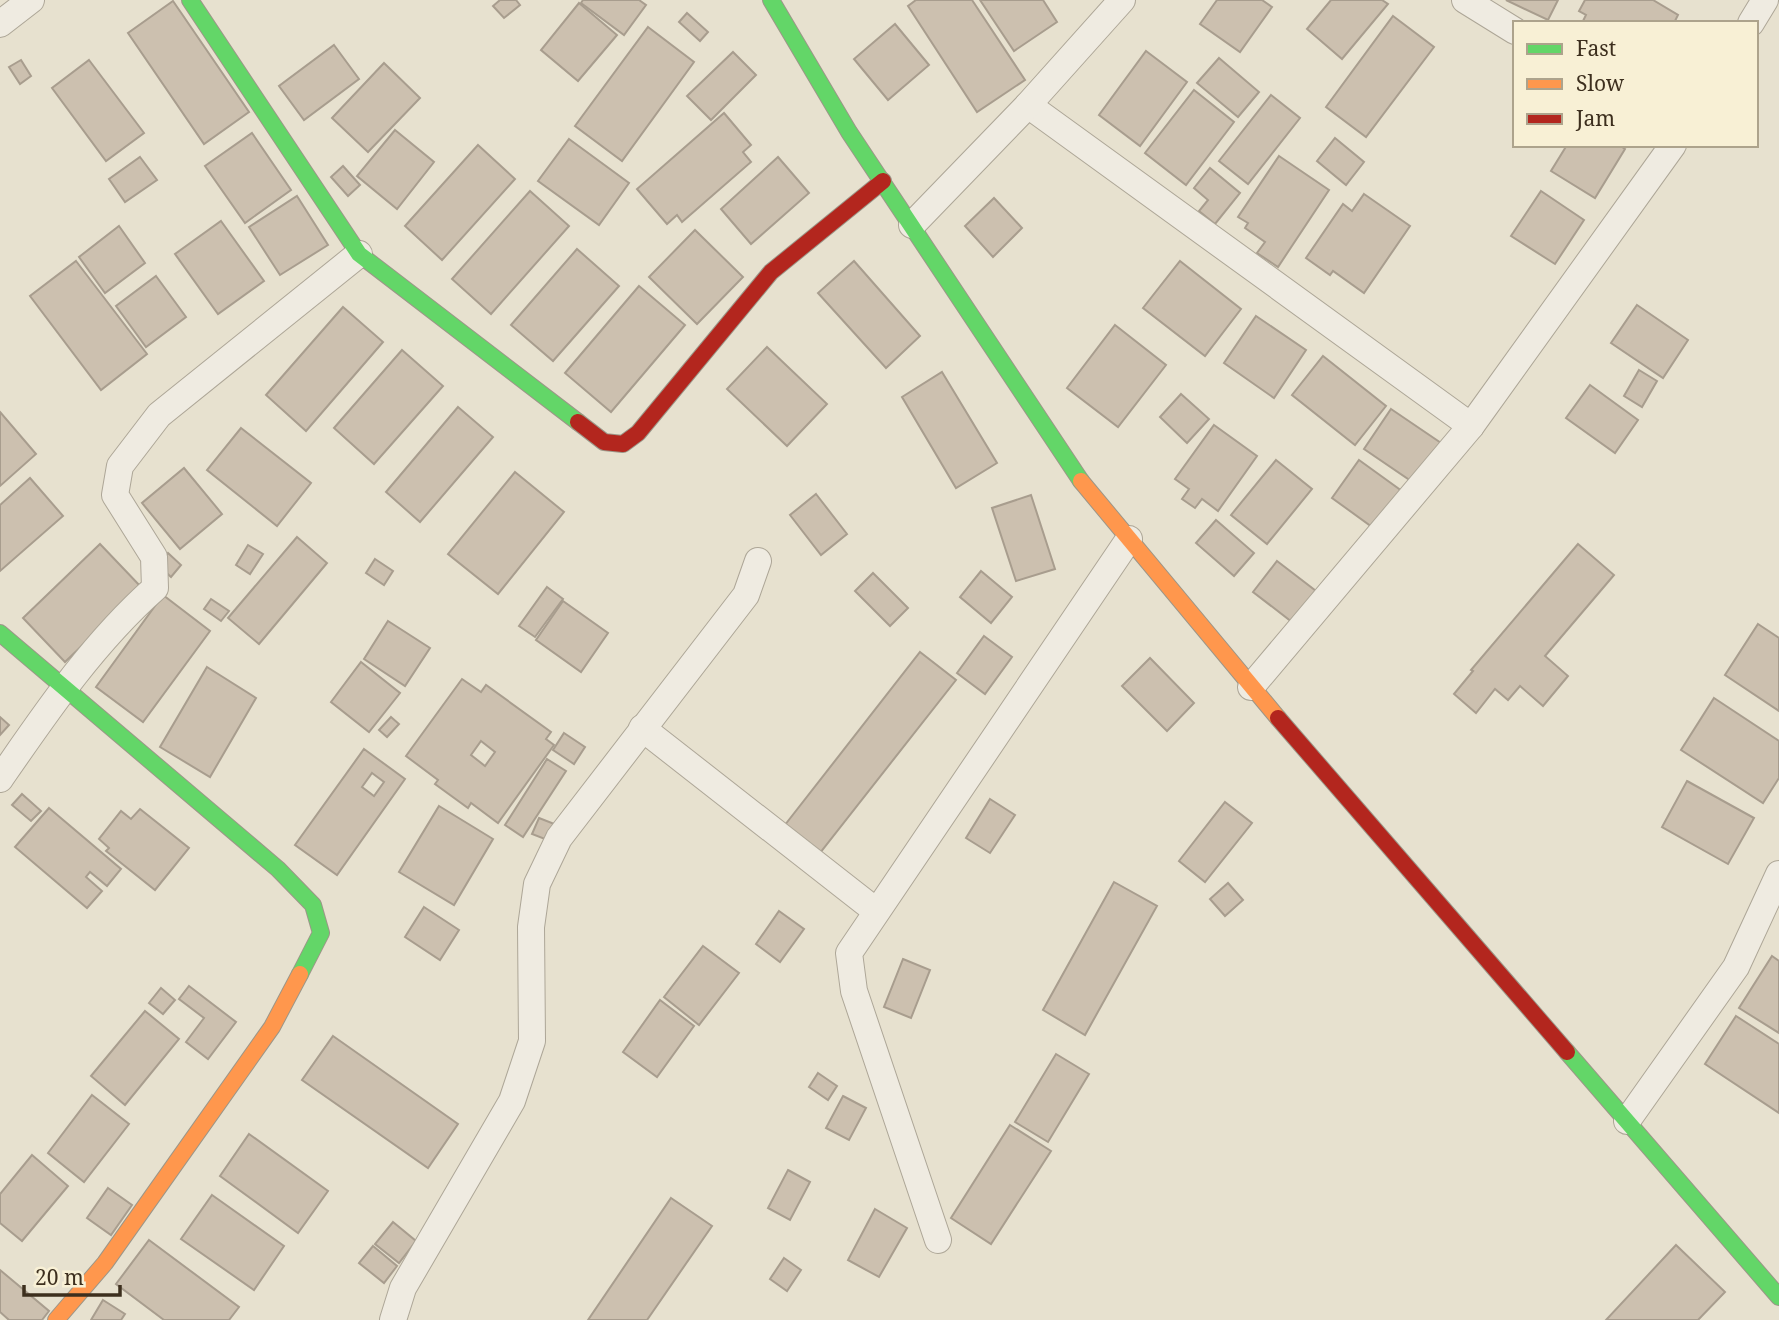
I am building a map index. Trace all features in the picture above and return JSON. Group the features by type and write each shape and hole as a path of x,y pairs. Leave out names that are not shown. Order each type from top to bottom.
{"street":[{"path":"0,24 31,0"},
{"path":"190,0 359,254 604,442 623,443 638,433 771,272 883,181"},
{"path":"771,0 849,132 1082,482 1251,687 1779,1297"},
{"path":"912,225 1028,105 1122,0"},
{"path":"1465,0 1513,30"},
{"path":"1752,21 1765,0"},
{"path":"1028,105 1471,426"},
{"path":"1251,687 1471,426 1672,147"},
{"path":"0,779 65,686 131,608 155,588 154,557 115,495 120,466 159,415 359,254"},
{"path":"938,1240 854,991 849,953 1129,539"},
{"path":"393,1320 403,1288 512,1101 532,1041 531,927 537,884 559,838 746,595 758,561"},
{"path":"0,633 278,869 313,905 321,933 272,1027 104,1263 56,1320"},
{"path":"642,729 876,911"},
{"path":"1627,1121 1736,967 1779,874"}],"building":[{"path":"500,0 516,0 520,5 504,18 493,6"},
{"path":"583,0 639,0 646,5 624,35 581,3"},
{"path":"916,0 972,0 1025,80 977,112 908,6"},
{"path":"980,0 1043,0 1057,22 1014,51"},
{"path":"1217,0 1262,0 1272,7 1240,52 1200,24"},
{"path":"1331,0 1382,0 1388,4 1342,59 1307,29"},
{"path":"1506,0 1558,0 1548,20"},
{"path":"1585,0 1653,0 1678,15 1675,21 1583,21 1586,15 1579,11"},
{"path":"173,1 249,112 204,144 128,33"},
{"path":"579,3 617,35 578,81 541,50"},
{"path":"687,13 708,32 700,41 679,22"},
{"path":"1393,16 1434,47 1366,137 1326,107"},
{"path":"895,24 929,65 888,100 854,59"},
{"path":"648,27 694,62 622,161 575,126"},
{"path":"334,45 359,79 304,120 279,86"},
{"path":"1146,51 1187,82 1140,146 1099,115"},
{"path":"733,52 756,75 711,120 687,96"},
{"path":"1219,58 1259,92 1238,117 1197,83"},
{"path":"21,60 31,76 20,84 9,67"},
{"path":"89,60 144,133 106,161 52,88"},
{"path":"384,63 420,98 368,152 332,118"},
{"path":"1194,90 1234,122 1186,185 1145,153"},
{"path":"1271,95 1300,118 1248,184 1219,161"},
{"path":"724,113 751,145 743,152 751,162 682,222 677,215 667,224 637,189"},
{"path":"395,130 434,162 397,209 357,176"},
{"path":"252,133 291,190 245,223 205,166"},
{"path":"1335,138 1364,162 1346,185 1317,161"},
{"path":"569,139 629,183 599,225 538,181"},
{"path":"478,145 515,179 442,260 405,226"},
{"path":"1566,147 1625,149 1595,198 1551,171"},
{"path":"1279,156 1329,190 1278,267 1257,253 1265,242 1245,228 1248,223 1238,217"},
{"path":"140,157 157,180 125,202 109,179"},
{"path":"778,157 809,193 751,244 721,209"},
{"path":"343,166 360,185 348,196 331,177"},
{"path":"1210,168 1240,193 1215,224 1199,211 1208,200 1194,188"},
{"path":"530,191 569,226 491,314 452,279"},
{"path":"1541,191 1584,220 1555,264 1511,236"},
{"path":"1364,194 1410,226 1364,293 1333,271 1330,275 1306,258 1343,204 1352,211"},
{"path":"297,196 328,245 280,275 249,227"},
{"path":"994,198 1022,228 993,257 965,226"},
{"path":"221,221 264,281 218,314 175,254"},
{"path":"119,226 145,263 105,293 79,257"},
{"path":"695,230 743,277 697,324 649,277"},
{"path":"577,249 619,286 553,361 511,325"},
{"path":"76,261 147,354 101,390 30,296"},
{"path":"854,261 920,336 886,368 818,293"},
{"path":"1180,261 1241,309 1205,356 1143,308"},
{"path":"156,276 186,317 146,347 116,306"},
{"path":"639,286 685,325 611,412 565,373"},
{"path":"1637,305 1688,340 1663,378 1611,343"},
{"path":"343,307 383,342 306,431 266,395"},
{"path":"1256,316 1306,350 1274,398 1224,363"},
{"path":"1115,325 1166,365 1118,427 1067,388"},
{"path":"767,347 827,404 787,446 727,389"},
{"path":"402,350 443,386 374,464 334,428"},
{"path":"1323,356 1386,406 1355,445 1292,395"},
{"path":"1639,370 1657,381 1642,407 1624,396"},
{"path":"942,372 997,463 956,488 902,397"},
{"path":"1590,385 1638,420 1615,453 1566,418"},
{"path":"1181,394 1209,419 1187,443 1160,417"},
{"path":"458,407 493,437 420,522 386,492"},
{"path":"1391,409 1444,445 1417,485 1364,449"},
{"path":"0,412 36,454 0,486"},
{"path":"1214,425 1257,456 1218,511 1202,499 1195,508 1182,499 1189,489 1175,479"},
{"path":"241,428 311,483 277,526 207,470"},
{"path":"1276,460 1312,489 1267,544 1231,515"},
{"path":"1359,460 1406,494 1379,532 1332,498"},
{"path":"184,468 222,514 180,549 142,503"},
{"path":"515,472 564,512 498,594 448,554"},
{"path":"30,478 63,516 0,571 0,505"},
{"path":"816,494 847,534 821,555 790,515"},
{"path":"1031,495 1055,569 1016,581 992,508"},
{"path":"1216,520 1254,553 1234,576 1196,543"},
{"path":"297,537 327,563 259,644 228,618"},
{"path":"100,544 142,588 65,662 23,618"},
{"path":"1578,544 1614,575 1545,656 1568,676 1543,706 1520,686 1508,700 1495,689 1476,713 1454,694 1473,671 1471,670"},
{"path":"248,545 263,554 250,574 236,565"},
{"path":"168,553 181,565 171,577 158,565"},
{"path":"375,559 393,571 384,585 366,573"},
{"path":"1277,561 1316,591 1292,622 1253,592"},
{"path":"981,571 1012,597 991,623 960,597"},
{"path":"873,573 908,608 890,626 855,591"},
{"path":"547,587 563,599 535,637 519,626"},
{"path":"163,595 210,631 143,722 96,687"},
{"path":"211,599 229,611 221,621 204,609"},
{"path":"563,601 608,633 581,672 536,640"},
{"path":"388,621 430,648 405,686 364,659"},
{"path":"1758,624 1779,638 1779,711 1725,675"},
{"path":"984,636 1012,657 985,694 957,673"},
{"path":"920,652 956,680 816,858 781,830"},
{"path":"1150,658 1194,703 1167,731 1122,686"},
{"path":"361,662 400,693 369,732 331,702"},
{"path":"207,667 256,698 210,777 160,747"},
{"path":"462,679 481,692 486,685 551,732 546,739 554,745 498,823 471,803 468,808 435,784 438,780 406,756","holes":["481,741 495,752 485,766 471,755"]},
{"path":"1714,698 1779,741 1779,778 1763,803 1681,750"},
{"path":"0,717 9,725 0,735"},
{"path":"391,717 399,724 387,737 379,730"},
{"path":"564,733 585,747 574,764 553,750"},
{"path":"364,749 405,779 337,875 295,845","holes":["372,773 384,782 374,796 362,787"]},
{"path":"547,759 566,771 523,837 505,825"},
{"path":"1687,781 1754,818 1728,864 1662,827"},
{"path":"22,794 41,811 31,821 12,805"},
{"path":"990,799 1015,815 990,853 966,838"},
{"path":"1225,802 1252,823 1205,882 1179,861"},
{"path":"439,806 493,839 454,905 399,872"},
{"path":"49,808 121,869 107,886 90,872 86,877 102,891 87,908 15,847"},
{"path":"140,809 189,848 155,890 106,851 109,848 99,839 121,811 131,819"},
{"path":"539,818 557,825 550,841 532,834"},
{"path":"1114,882 1157,906 1085,1035 1043,1010"},
{"path":"1228,883 1243,900 1225,916 1210,899"},
{"path":"424,907 459,930 440,960 405,937"},
{"path":"779,911 804,929 780,962 756,944"},
{"path":"703,946 739,973 699,1025 664,997"},
{"path":"1772,956 1779,961 1779,1033 1739,1008"},
{"path":"903,959 930,970 911,1018 884,1007"},
{"path":"189,986 236,1022 208,1059 186,1042 204,1018 179,999"},
{"path":"161,988 175,1000 163,1014 149,1003"},
{"path":"660,1000 694,1026 657,1077 623,1052"},
{"path":"145,1011 179,1039 125,1105 91,1076"},
{"path":"1736,1016 1779,1044 1779,1113 1705,1064"},
{"path":"333,1036 458,1124 428,1168 302,1080"},
{"path":"1056,1054 1089,1074 1048,1142 1015,1122"},
{"path":"818,1073 837,1086 828,1100 809,1087"},
{"path":"92,1095 129,1124 84,1182 48,1153"},
{"path":"843,1096 866,1108 849,1140 826,1128"},
{"path":"1010,1125 1051,1151 991,1244 951,1218"},
{"path":"249,1134 328,1191 298,1233 220,1176"},
{"path":"32,1155 68,1186 22,1241 0,1223 0,1194"},
{"path":"788,1170 810,1182 790,1220 768,1208"},
{"path":"108,1188 132,1205 111,1235 87,1218"},
{"path":"212,1195 284,1246 254,1290 181,1239"},
{"path":"671,1198 712,1226 647,1320 588,1320"},
{"path":"875,1209 907,1228 879,1277 848,1260"},
{"path":"393,1222 416,1241 399,1263 375,1244"},
{"path":"149,1240 239,1307 229,1320 164,1320 116,1284"},
{"path":"1676,1245 1725,1292 1698,1320 1606,1320"},
{"path":"373,1246 397,1266 384,1283 359,1263"},
{"path":"784,1258 801,1270 787,1291 770,1279"},
{"path":"0,1270 49,1311 42,1320 9,1320 0,1312"},
{"path":"103,1300 125,1314 121,1320 91,1320"}],"traffic: fast":[{"path":"190,0 359,254 578,422"},
{"path":"771,0 849,132 1081,481"},
{"path":"0,633 278,869 313,905 321,933 300,974"},
{"path":"1567,1052 1779,1297"}],"traffic: slow":[{"path":"1081,481 1278,718"},
{"path":"56,1320 105,1263 272,1027 300,974"}],"traffic: jam":[{"path":"578,422 604,442 623,444 638,433 771,272 883,181"},
{"path":"1278,718 1567,1052"}]}
